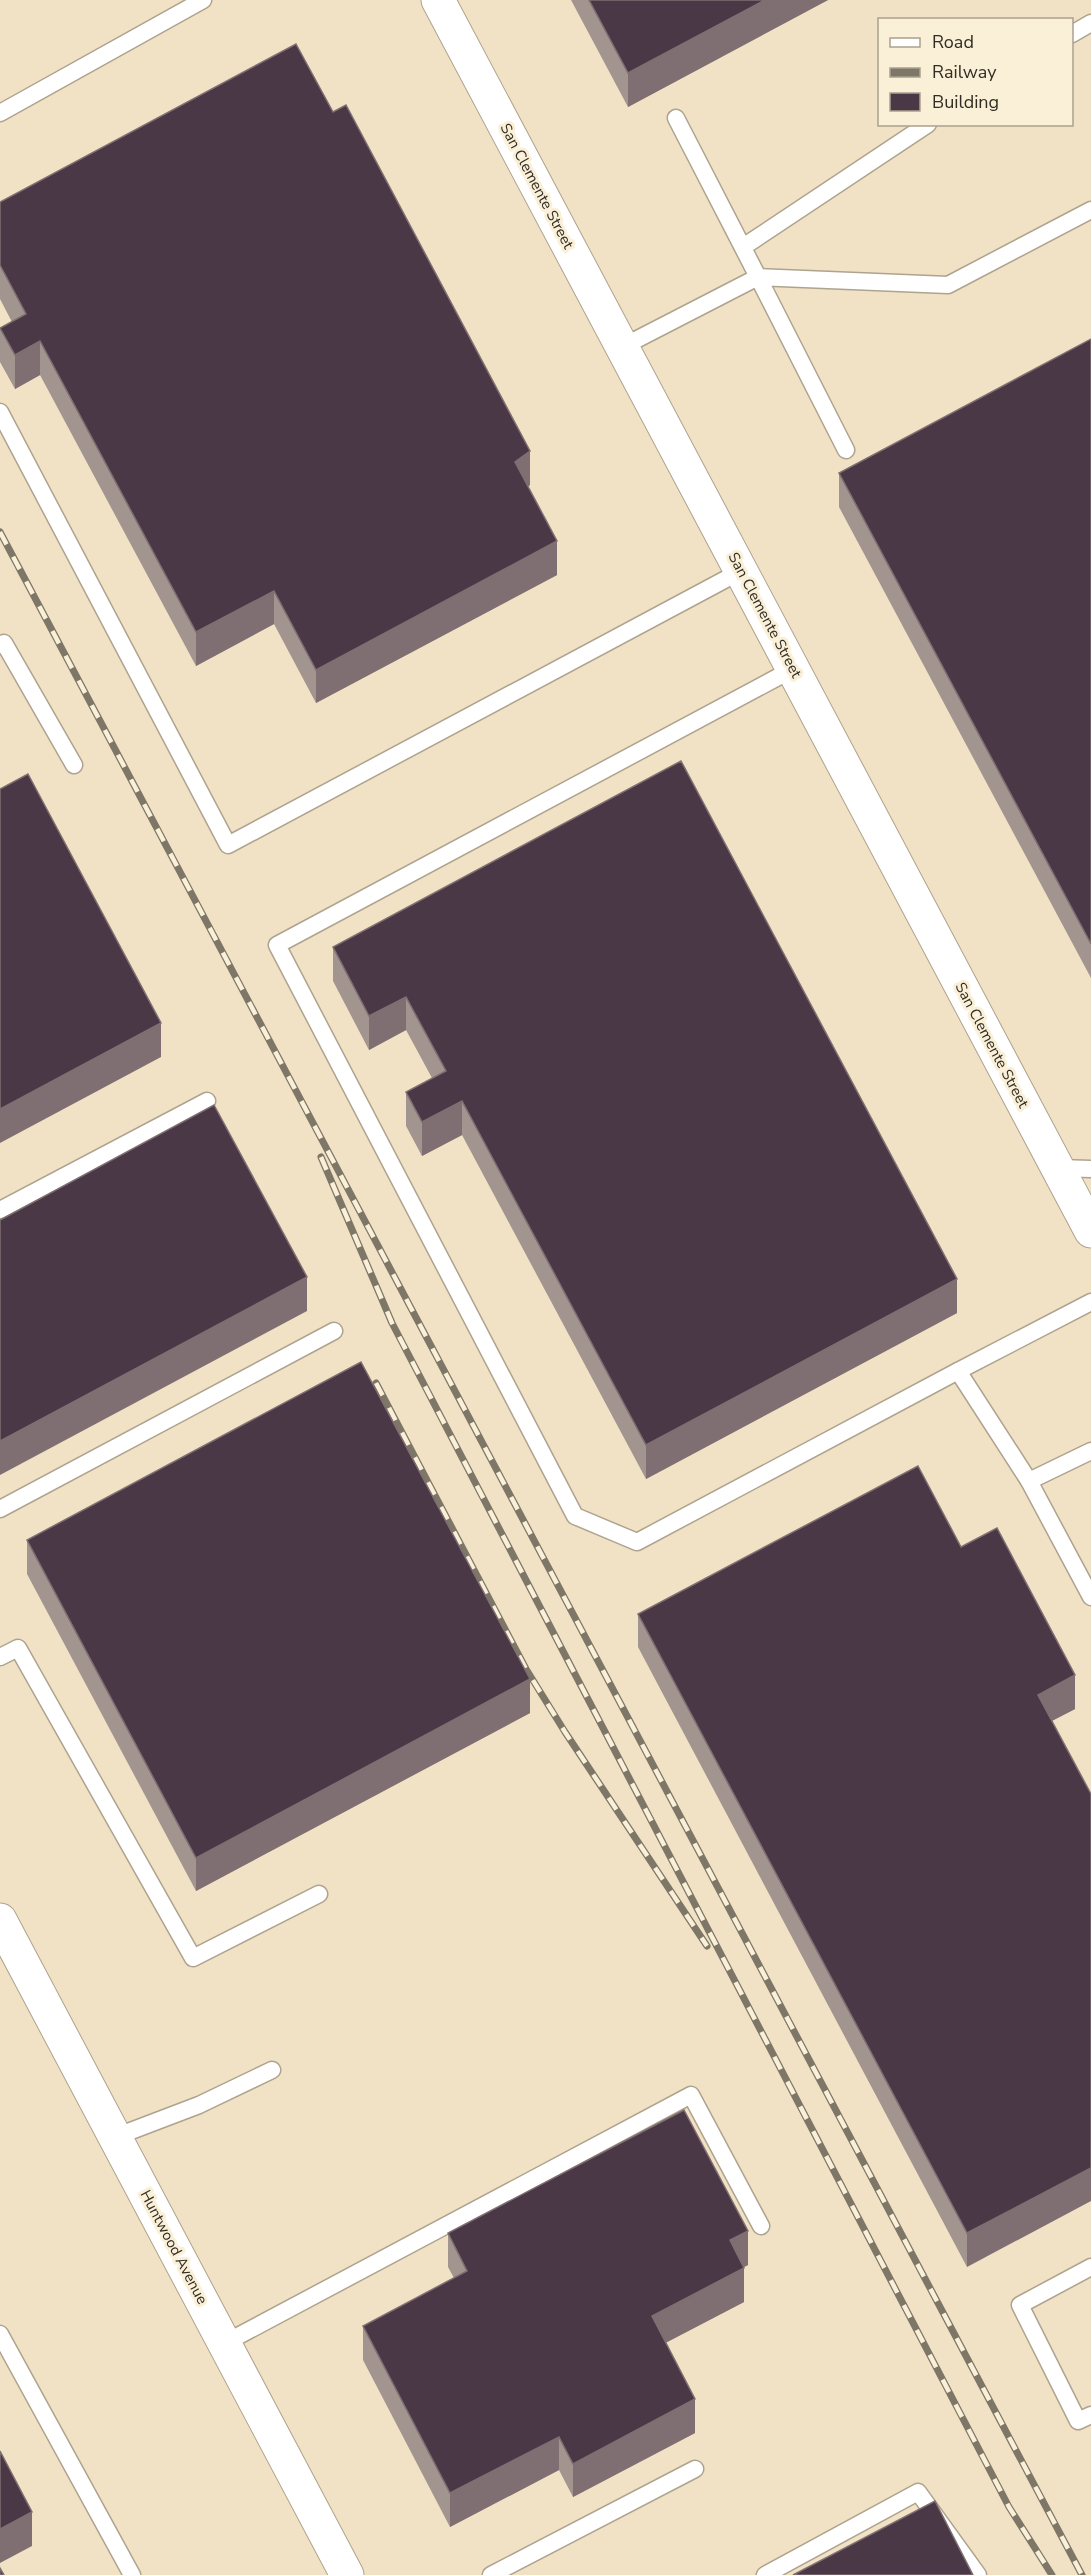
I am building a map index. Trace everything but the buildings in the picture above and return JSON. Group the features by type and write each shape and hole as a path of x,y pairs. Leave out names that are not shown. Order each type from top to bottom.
{"street":[{"name":"San Clemente Street","path":"438,0 1091,1231"},
{"name":"Huntwood Avenue","path":"0,1920 225,2343 342,2573"}],"lane":[{"path":"0,113 203,0"},
{"path":"1073,33 1091,23"},
{"path":"676,118 846,450"},
{"path":"743,247 925,126"},
{"path":"622,347 758,277 948,285 1091,210"},
{"path":"0,412 228,845 741,571"},
{"path":"0,645 4,643 74,765"},
{"path":"793,669 277,945 575,1516 637,1542 1091,1302"},
{"path":"0,1210 207,1101"},
{"path":"1058,1168 1091,1169"},
{"path":"0,1509 334,1331"},
{"path":"958,1371 1029,1481 1091,1597"},
{"path":"1029,1481 1091,1451"},
{"path":"0,1657 18,1648 193,1958 320,1894"},
{"path":"115,2137 199,2105 272,2070"},
{"path":"225,2343 691,2095 761,2226"},
{"path":"1091,2267 1020,2305 1078,2421 1091,2415"},
{"path":"0,2334 132,2575"},
{"path":"491,2575 695,2469"},
{"path":"765,2575 918,2492 978,2575"}],"shaded area":[{"path":"0,0 1091,0 1091,2575 0,2575"}],"railway":[{"path":"0,532 1082,2575"},
{"path":"321,1157 392,1323 1009,2507 1052,2575"},
{"path":"376,1383 526,1669 565,1732 707,1946"}]}
